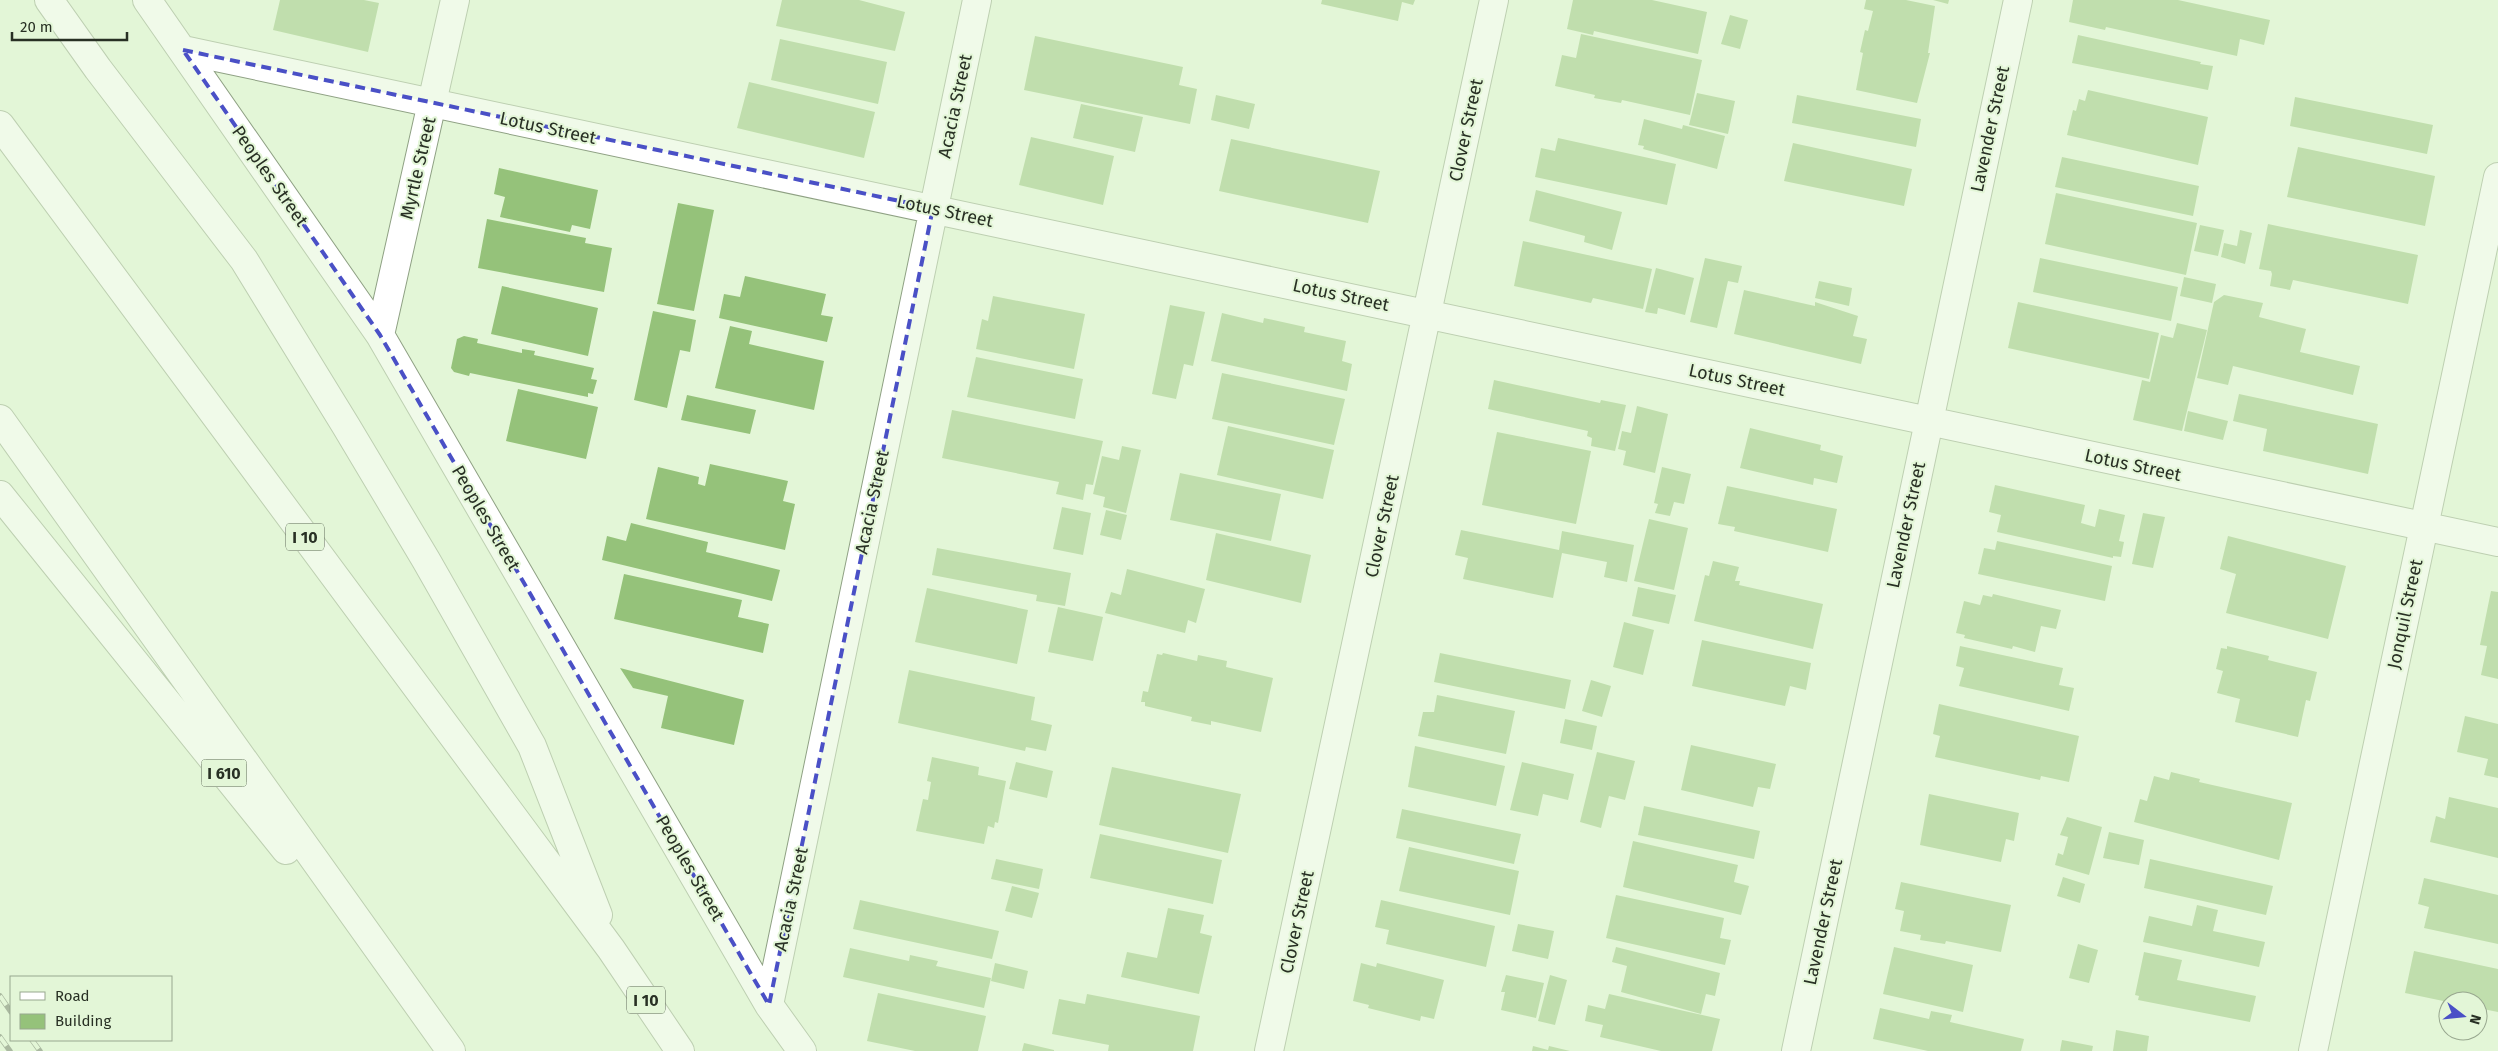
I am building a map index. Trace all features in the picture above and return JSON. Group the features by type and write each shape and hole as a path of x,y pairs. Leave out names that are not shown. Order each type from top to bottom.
{"main road":[{"path":"49,0 98,69 244,260 426,560 532,746 611,949"},
{"name":"Peoples Street","path":"146,0 183,50 380,335 769,1005 802,1051"},
{"name":"Myrtle Street","path":"380,335 455,0"},
{"name":"Acacia Street","path":"769,1005 977,0"},
{"name":"Clover Street","path":"1269,1051 1494,0"},
{"name":"Lavender Street","path":"1796,1051 2018,0"},
{"name":"Lotus Street","path":"183,50 2498,542"},
{"name":"I 10","path":"0,125 611,949 680,1051"},
{"name":"Jonquil Street","path":"2313,1051 2498,176"},
{"path":"0,419 450,1051"},
{"name":"I 610","path":"0,495 450,1051"}],"highlighted area":[{"path":"183,50 933,208 769,1005 380,335"}],"building":[{"path":"280,0 364,0 379,3 368,52 273,30"},
{"path":"782,0 859,0 905,12 895,51 776,26"},
{"path":"1322,0 1415,0 1413,5 1402,2 1398,21 1321,4"},
{"path":"1573,0 1652,0 1707,12 1698,54 1594,31 1593,35 1567,29"},
{"path":"1866,0 1906,0 1935,6 1928,53 1930,53 1917,103 1856,90 1863,53 1860,52 1865,30 1868,31 1873,11 1864,9"},
{"path":"1933,0 1949,0 1948,4"},
{"path":"2073,0 2178,0 2270,20 2264,45 2240,39 2237,56 2106,27 2105,30 2069,22"},
{"path":"1730,15 1748,20 1740,49 1721,44"},
{"path":"1581,34 1702,60 1690,115 1622,100 1621,103 1594,98 1595,95 1555,86 1562,55 1576,58"},
{"path":"2078,35 2213,66 2208,90 2072,63"},
{"path":"1035,36 1183,67 1179,85 1197,89 1190,124 1024,90"},
{"path":"780,39 887,62 878,104 771,80"},
{"path":"749,82 875,112 864,158 737,128"},
{"path":"2088,90 2208,117 2198,165 2067,135 2073,110 2076,111 2079,99 2085,101"},
{"path":"1697,93 1735,101 1728,134 1689,125"},
{"path":"1216,95 1255,104 1249,129 1211,120"},
{"path":"1797,95 1921,119 1916,147 1792,123"},
{"path":"2295,97 2433,125 2427,154 2290,126"},
{"path":"1081,104 1143,117 1135,152 1073,138"},
{"path":"1644,119 1682,129 1683,125 1725,136 1717,169 1643,149 1644,146 1638,145"},
{"path":"1031,137 1114,156 1103,205 1019,185"},
{"path":"1558,138 1676,164 1667,205 1535,177 1541,148 1555,151"},
{"path":"1231,139 1380,171 1368,223 1219,191"},
{"path":"1793,143 1912,169 1904,206 1784,181"},
{"path":"2298,147 2435,176 2425,226 2287,197"},
{"path":"2062,157 2199,186 2193,216 2055,187"},
{"path":"499,168 598,190 590,229 572,225 570,232 500,217 505,197 494,194"},
{"path":"1536,190 1622,212 1612,250 1584,242 1585,236 1529,221"},
{"path":"2056,193 2197,223 2186,275 2045,244"},
{"path":"678,203 714,210 694,311 657,304"},
{"path":"487,219 586,238 585,243 612,248 604,292 478,268"},
{"path":"2268,224 2418,255 2408,304 2293,280 2290,290 2270,286 2271,271 2259,269"},
{"path":"2200,225 2224,230 2218,256 2194,251"},
{"path":"2240,230 2252,233 2245,264 2221,257 2224,243 2237,246"},
{"path":"1523,241 1652,269 1643,309 1593,298 1591,303 1514,286"},
{"path":"1705,258 1742,266 1738,283 1728,281 1717,328 1690,322"},
{"path":"2040,258 2178,287 2171,321 2033,292"},
{"path":"1656,268 1694,278 1685,315 1658,308 1657,314 1645,312"},
{"path":"745,276 826,294 821,315 833,317 827,342 719,318 724,294 740,297"},
{"path":"2184,277 2216,284 2212,303 2180,296"},
{"path":"1819,281 1852,288 1849,306 1815,298"},
{"path":"502,286 598,308 588,356 491,334"},
{"path":"1744,290 1815,306 1815,302 1858,316 1853,336 1867,339 1861,364 1734,334"},
{"path":"2224,295 2263,303 2259,317 2306,329 2300,352 2360,366 2353,395 2233,366 2228,385 2197,378 2214,302"},
{"path":"993,296 1085,314 1074,369 976,349 982,319 988,321"},
{"path":"2018,302 2159,333 2149,379 2008,348"},
{"path":"1170,305 1205,312 1193,366 1184,364 1176,399 1152,394"},
{"path":"653,311 696,320 690,352 680,350 667,408 634,400"},
{"path":"1222,313 1263,323 1264,318 1305,327 1304,332 1346,341 1342,361 1352,364 1347,391 1211,361"},
{"path":"2177,323 2207,330 2182,431 2133,420 2142,380 2150,382 2161,335 2173,338"},
{"path":"730,326 752,331 749,344 824,361 814,410 715,388"},
{"path":"464,336 478,339 477,343 522,353 522,349 535,351 534,355 594,368 591,379 597,380 593,394 588,393 588,397 470,373 469,376 454,372 451,368 457,339"},
{"path":"976,357 1083,379 1075,419 967,397"},
{"path":"1222,373 1345,399 1334,445 1212,419"},
{"path":"1494,380 1600,403 1601,400 1626,405 1615,451 1591,446 1592,438 1587,436 1588,431 1488,409"},
{"path":"518,389 598,407 586,459 506,441"},
{"path":"2239,394 2378,424 2368,474 2263,451 2267,429 2233,421"},
{"path":"687,395 756,410 750,434 681,420"},
{"path":"1637,406 1668,414 1655,473 1623,465 1626,451 1618,449 1622,431 1631,433"},
{"path":"952,410 1103,441 1093,485 1086,484 1083,500 1056,494 1059,482 942,458"},
{"path":"2188,411 2228,421 2223,440 2184,431"},
{"path":"1228,426 1334,450 1323,499 1217,475"},
{"path":"1750,428 1821,445 1820,450 1843,456 1837,483 1814,478 1813,485 1740,468"},
{"path":"1497,432 1591,451 1576,524 1482,505"},
{"path":"1122,446 1141,450 1126,513 1103,507 1105,497 1093,494 1102,456 1119,460"},
{"path":"710,464 788,481 783,501 795,504 785,550 646,519 658,467 699,477 698,484 705,486"},
{"path":"1662,467 1691,474 1684,504 1674,502 1670,516 1655,513 1658,504 1654,503"},
{"path":"1180,473 1281,494 1271,541 1170,520"},
{"path":"1995,485 2085,505 2081,523 2095,527 2099,509 2125,515 2119,541 2124,542 2121,557 2113,556 2113,558 1997,532 2001,515 1989,512"},
{"path":"1727,486 1837,509 1828,552 1734,531 1735,527 1718,524"},
{"path":"1062,507 1091,513 1083,555 1053,549"},
{"path":"1106,510 1127,515 1121,540 1100,535"},
{"path":"2143,513 2165,517 2153,568 2132,564"},
{"path":"1649,519 1688,528 1674,590 1634,581"},
{"path":"631,523 708,542 706,552 780,570 772,601 602,560 607,536 626,541"},
{"path":"1461,530 1559,550 1562,531 1634,545 1627,582 1604,577 1607,562 1562,553 1553,598 1463,579 1468,558 1455,555"},
{"path":"1216,533 1311,555 1301,603 1206,580"},
{"path":"2228,536 2346,566 2328,639 2226,613 2236,574 2220,569"},
{"path":"1997,541 2112,566 2105,601 1978,574 1984,548 1995,550"},
{"path":"937,548 1071,573 1065,606 1036,601 1037,595 932,575"},
{"path":"1713,561 1739,567 1735,581 1740,581 1739,585 1823,604 1813,649 1694,621 1705,575 1709,576"},
{"path":"1127,569 1205,589 1196,623 1188,620 1185,633 1105,613 1111,592 1121,595"},
{"path":"624,574 742,600 738,617 769,624 763,653 614,619"},
{"path":"1638,587 1676,595 1669,624 1632,616"},
{"path":"927,588 1028,610 1017,664 915,642"},
{"path":"2491,591 2498,592 2498,679 2481,675 2487,646 2480,645"},
{"path":"1993,594 2061,610 2056,629 2041,626 2035,652 2013,646 2012,649 1964,638 1965,635 1956,633 1964,601 1980,605 1983,595 1992,597"},
{"path":"1058,607 1103,617 1093,661 1048,652"},
{"path":"1624,622 1654,630 1643,675 1613,667"},
{"path":"1702,640 1811,663 1806,690 1790,686 1785,706 1692,686"},
{"path":"1960,646 2063,668 2059,685 2074,688 2069,711 1959,686 1964,668 1956,666"},
{"path":"2227,646 2269,656 2268,660 2317,672 2310,701 2306,700 2298,737 2235,722 2240,699 2217,693 2223,671 2216,669 2221,648 2227,649"},
{"path":"1163,653 1197,661 1198,655 1227,661 1226,667 1273,678 1261,732 1211,721 1211,725 1191,721 1192,717 1145,706 1145,702 1141,702 1143,691 1148,692 1157,654 1162,655"},
{"path":"1440,653 1571,680 1565,709 1434,682"},
{"path":"620,668 744,700 734,745 661,728 668,696 633,688"},
{"path":"909,670 1035,697 1031,720 1052,725 1046,751 1026,747 1025,751 898,723"},
{"path":"1591,680 1611,686 1602,717 1582,711"},
{"path":"1437,695 1515,711 1506,754 1418,736 1423,712 1434,712"},
{"path":"1939,704 2079,736 2069,782 2041,776 2040,780 1935,757 1940,736 1933,734"},
{"path":"2465,716 2498,724 2498,778 2484,775 2488,759 2457,752"},
{"path":"1565,719 1597,726 1592,750 1560,743"},
{"path":"1691,745 1776,764 1770,789 1758,787 1753,807 1681,790"},
{"path":"1415,746 1505,766 1496,806 1408,787"},
{"path":"1597,752 1635,761 1625,800 1609,796 1601,828 1580,822"},
{"path":"932,757 979,767 978,775 1006,781 998,823 995,822 994,828 988,826 984,844 916,831 923,799 928,800 931,782 927,781"},
{"path":"1016,762 1053,771 1047,798 1009,789"},
{"path":"1522,762 1574,774 1568,800 1543,794 1538,816 1510,810"},
{"path":"1112,767 1241,794 1228,853 1099,825"},
{"path":"2171,772 2200,779 2199,782 2292,803 2279,860 2134,822 2140,799 2147,801 2154,776 2169,780"},
{"path":"1929,794 2019,813 2014,841 2006,839 2001,862 1920,845"},
{"path":"2449,797 2498,808 2498,858 2430,842 2436,816 2445,819"},
{"path":"1644,806 1760,831 1754,859 1638,835"},
{"path":"1402,809 1521,834 1514,864 1396,838"},
{"path":"2067,817 2102,827 2089,875 2055,865 2058,853 2063,855 2068,837 2060,835"},
{"path":"2109,832 2144,840 2139,865 2103,858"},
{"path":"1100,834 1222,860 1213,904 1090,878"},
{"path":"1633,841 1738,865 1734,882 1749,886 1741,915 1623,887"},
{"path":"1409,847 1519,871 1510,915 1399,891"},
{"path":"996,859 1043,869 1039,889 991,879"},
{"path":"2150,859 2273,886 2266,915 2144,888"},
{"path":"2063,877 2085,884 2080,903 2057,896"},
{"path":"2424,878 2498,895 2498,944 2424,928 2429,907 2418,904"},
{"path":"1901,882 2011,905 2001,952 1946,941 1945,944 1920,940 1921,935 1900,931 1904,911 1895,909"},
{"path":"1012,886 1039,893 1032,918 1005,911"},
{"path":"1616,895 1724,918 1720,938 1731,940 1725,965 1606,938"},
{"path":"860,900 999,931 992,959 853,929"},
{"path":"1381,900 1495,926 1486,967 1386,944 1389,930 1375,927"},
{"path":"2197,905 2218,910 2213,931 2265,942 2259,967 2143,942 2149,916 2192,926"},
{"path":"1168,908 1204,915 1200,933 1212,936 1199,994 1121,977 1127,952 1157,958"},
{"path":"1518,924 1554,931 1548,959 1512,951"},
{"path":"2078,944 2098,950 2089,983 2069,978"},
{"path":"1616,947 1720,973 1715,996 1706,994 1701,1014 1621,992 1627,966 1612,962"},
{"path":"1894,947 1973,965 1963,1012 1883,994"},
{"path":"850,948 909,961 910,955 938,961 936,966 991,978 984,1008 843,977"},
{"path":"2414,951 2498,969 2498,1012 2488,1010 2488,991 2438,991 2438,1000 2405,993"},
{"path":"2144,952 2182,960 2177,980 2256,996 2250,1022 2138,1000 2139,996 2135,995"},
{"path":"995,963 1028,971 1024,989 991,981"},
{"path":"1361,963 1376,967 1377,963 1444,980 1434,1019 1421,1016 1420,1021 1368,1008 1369,1005 1353,1001"},
{"path":"1506,975 1544,983 1536,1018 1501,1010 1505,992 1501,992"},
{"path":"1550,975 1567,980 1555,1025 1538,1021"},
{"path":"878,993 986,1016 978,1051 915,1051 867,1041"},
{"path":"1087,994 1200,1016 1193,1051 1108,1051 1109,1045 1052,1034 1059,999 1085,1004"},
{"path":"1609,994 1720,1019 1712,1051 1661,1051 1600,1037 1603,1025 1585,1021 1588,1005 1605,1009"},
{"path":"1880,1008 1929,1019 1931,1011 1952,1015 1950,1022 2024,1039 2021,1051 1928,1051 1873,1039"},
{"path":"2116,1030 2149,1036 2147,1051 2113,1051"},
{"path":"2062,1040 2093,1046 2092,1051 2060,1051"},
{"path":"1024,1043 1054,1050 1054,1051 1022,1051"},
{"path":"1533,1046 1548,1050 1549,1046 1570,1051 1532,1051"}],"railway":[{"path":"0,996 10,1011"},
{"path":"0,1037 10,1051"},
{"path":"33,1041 40,1051"}]}
